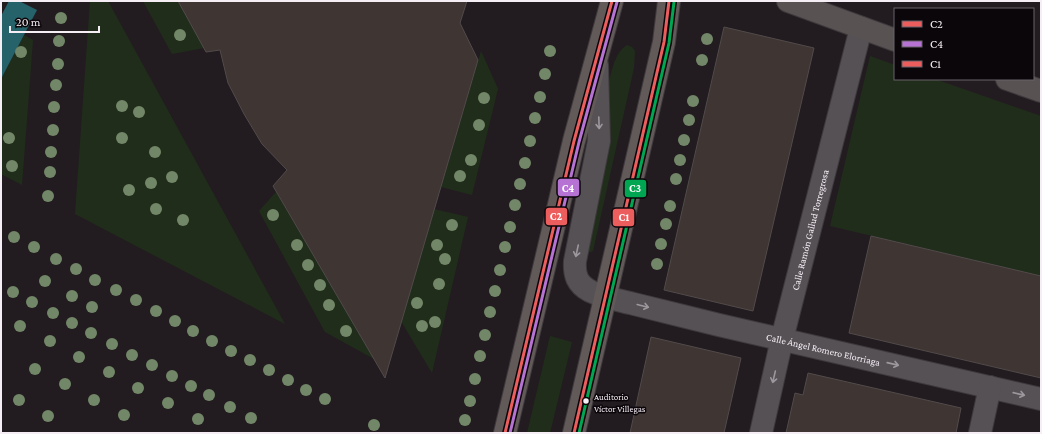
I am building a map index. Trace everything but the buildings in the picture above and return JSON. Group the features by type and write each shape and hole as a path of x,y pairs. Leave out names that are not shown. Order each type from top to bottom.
{"main road":[{"path":"505,433 574,141 612,1"},
{"path":"574,433 664,42 669,1"},
{"path":"788,1 894,40"},
{"path":"1010,80 1041,91"}],"street":[{"name":"Calle Ramón Gallud Torregrosa","path":"761,433 782,339 861,28"},
{"name":"Calle Ángel Romero Elorriaga","path":"596,56 599,141 574,268 579,282 584,287 606,297 1041,399"},
{"path":"980,433 990,387"}],"green space":[{"path":"90,1 108,1 285,324 75,214"},
{"path":"143,1 178,1 204,48 172,54"},
{"path":"24,35 33,40 22,185 1,174 1,79"},
{"path":"627,45 632,47 635,51 634,68 593,251 588,253 586,252 609,82 617,57"},
{"path":"481,51 498,89 472,195 441,187"},
{"path":"870,56 894,65 894,80 938,80 1041,116 1041,276 830,226"},
{"path":"276,192 374,359 325,332 259,211"},
{"path":"434,209 468,217 432,373 401,321"},
{"path":"550,336 572,342 550,433 527,433"}],"water":[{"path":"9,1 19,1 37,10 1,79 1,16"}],"transit line":[{"name":"C2","path":"505,433 574,141 612,1"},
{"name":"C1","path":"574,433 664,42 669,1"},
{"name":"C4","path":"510,433 579,142 617,2"},
{"name":"C3","path":"579,433 669,43 674,2"}],"place":[{"name":"Auditorio Víctor Villegas","path":"586,401"}]}
